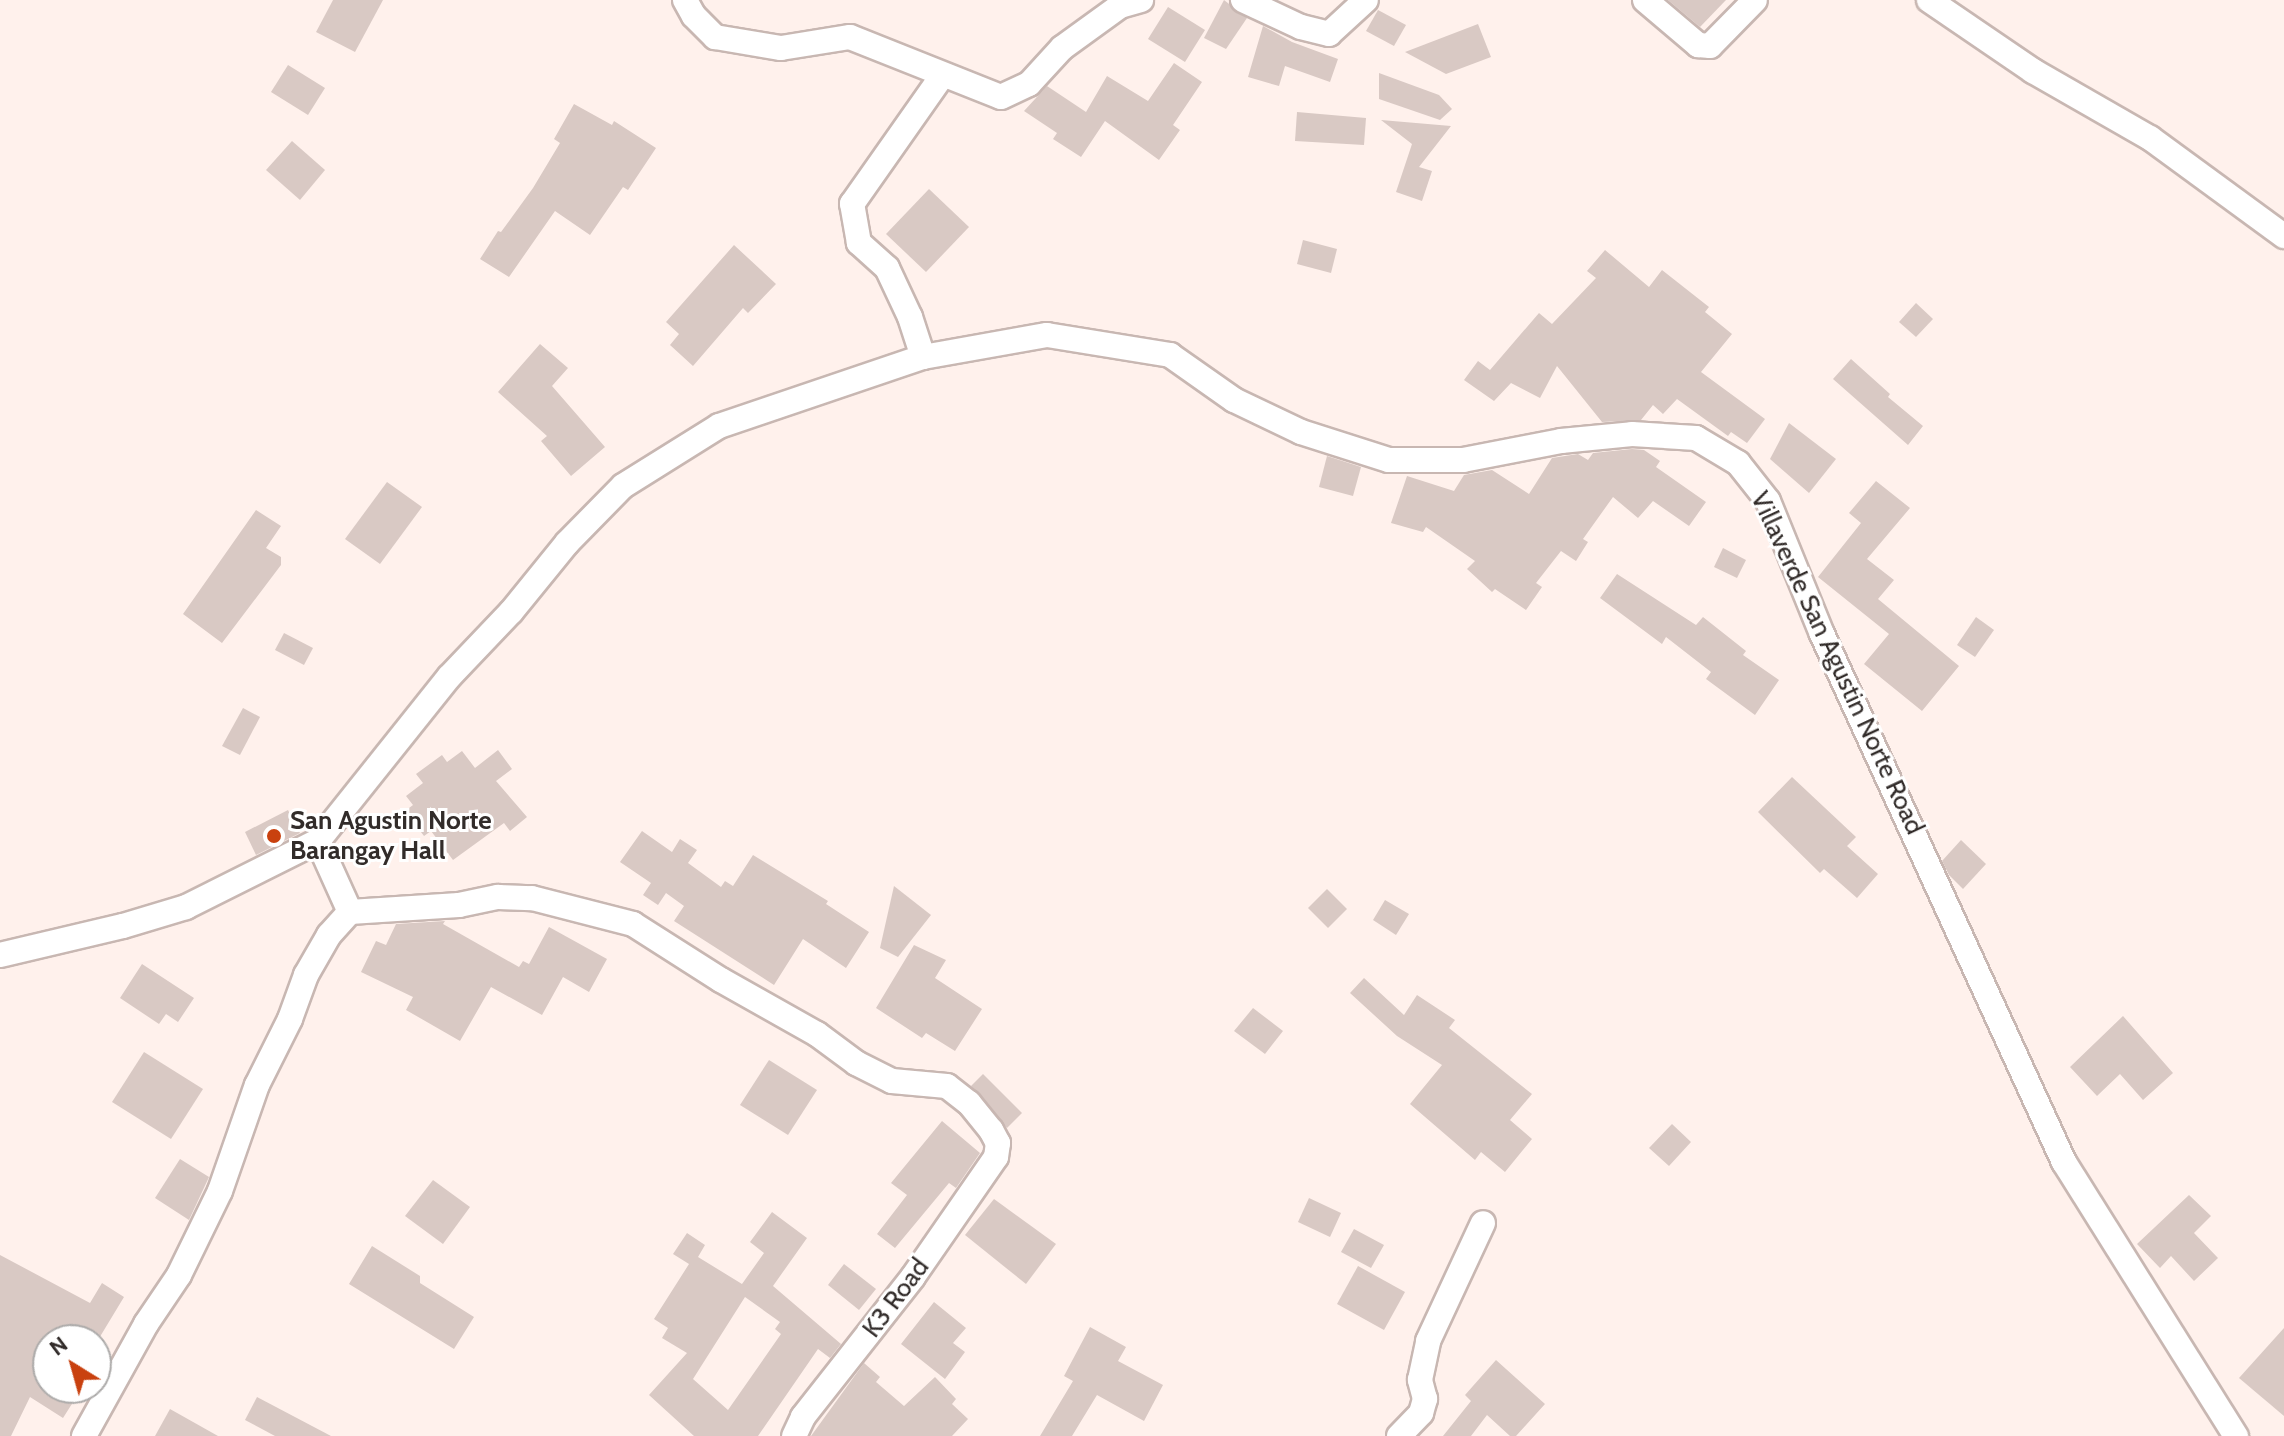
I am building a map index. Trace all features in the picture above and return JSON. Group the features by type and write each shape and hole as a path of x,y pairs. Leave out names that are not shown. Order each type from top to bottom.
{"street":[{"path":"685,0 694,16 715,37 781,48 850,37 1001,97 1029,84 1062,48 1120,6 1141,0"},
{"path":"1243,0 1301,27 1329,34 1366,0"},
{"path":"1645,0 1698,45 1710,46 1755,0"},
{"path":"1929,0 2033,71 2150,138 2284,236"},
{"path":"923,357 910,317 887,268 859,243 852,204 942,76"},
{"name":"Villaverde San Agustin Norte Road","path":"0,955 186,907 318,841 449,677 511,612 567,543 623,486 719,426 923,357 1047,335 1170,355 1234,400 1288,426 1389,460 1463,460 1561,441 1656,434 1696,438 1738,463 1768,501 1822,634 2064,1162 2236,1436"},
{"path":"84,1436 146,1324 179,1275 220,1191 257,1085 290,1019 306,975 329,935 350,912 318,841"},
{"name":"K3 Road","path":"350,912 459,905 498,897 532,898 633,924 721,980 817,1034 856,1063 892,1081 957,1090 991,1130 998,1143 996,1157 913,1277 803,1417 794,1436"},
{"path":"1399,1436 1421,1413 1425,1399 1420,1380 1428,1341 1483,1223"}],"building":[{"path":"333,0 383,0 355,52 316,32"},
{"path":"1224,0 1247,18 1226,49 1204,38"},
{"path":"1668,0 1726,0 1700,27"},
{"path":"1168,7 1205,30 1185,62 1148,39"},
{"path":"1378,10 1406,25 1394,46 1366,31"},
{"path":"1478,24 1491,57 1446,74 1405,52"},
{"path":"1263,26 1292,42 1338,59 1330,82 1285,66 1279,86 1248,77"},
{"path":"1174,63 1202,82 1173,125 1180,130 1159,160 1105,121 1081,157 1053,139 1057,133 1024,111 1047,86 1086,112 1107,76 1148,101"},
{"path":"288,65 325,88 308,115 271,92"},
{"path":"1379,73 1439,95 1452,109 1440,120 1379,99"},
{"path":"574,104 612,125 614,121 656,148 628,190 623,187 590,235 555,211 509,277 480,259 533,188 560,143 554,139"},
{"path":"1297,112 1366,118 1364,145 1295,141"},
{"path":"1381,120 1451,126 1419,167 1432,171 1422,201 1396,192 1412,144"},
{"path":"292,141 325,170 300,200 266,170"},
{"path":"929,189 969,227 926,272 886,234"},
{"path":"1303,240 1337,249 1331,273 1297,264"},
{"path":"734,245 776,284 748,313 743,308 693,366 670,345 679,334 666,322"},
{"path":"1605,250 1649,287 1662,270 1709,307 1705,312 1732,334 1701,372 1765,419 1747,443 1731,432 1728,436 1677,399 1663,414 1653,405 1641,420 1602,422 1557,366 1540,398 1511,383 1494,401 1464,380 1478,361 1490,370 1539,313 1552,324 1596,278 1587,271"},
{"path":"1916,303 1933,319 1916,337 1899,322"},
{"path":"540,344 568,368 552,386 605,447 571,476 541,441 547,436 498,392"},
{"path":"1851,359 1890,394 1888,397 1923,426 1908,445 1833,379"},
{"path":"1789,423 1836,459 1809,493 1770,459"},
{"path":"1644,450 1660,461 1656,467 1706,502 1689,526 1653,501 1638,518 1613,497 1583,539 1588,542 1576,561 1561,551 1536,583 1542,587 1526,610 1495,589 1492,592 1467,569 1475,561 1426,527 1423,532 1391,523 1407,476 1454,491 1464,475 1492,470 1529,494 1552,458 1578,454 1588,460 1593,453"},
{"path":"1327,456 1361,467 1353,496 1319,487"},
{"path":"1876,481 1910,508 1867,559 1894,580 1878,599 1959,666 1922,711 1864,664 1889,634 1818,577 1861,523 1849,513"},
{"path":"387,482 422,507 380,564 345,539"},
{"path":"256,510 281,526 266,548 281,557 281,565 222,643 183,614"},
{"path":"1723,548 1746,560 1737,578 1714,567"},
{"path":"1617,574 1696,625 1703,617 1746,651 1743,655 1779,680 1755,715 1706,679 1711,672 1666,637 1662,644 1600,598"},
{"path":"1976,617 1994,630 1975,657 1957,645"},
{"path":"284,633 313,648 304,665 275,650"},
{"path":"243,708 260,717 240,755 222,746"},
{"path":"498,750 512,769 496,781 527,817 510,831 504,823 453,860 431,831 424,836 405,811 413,805 406,796 423,783 416,774 442,755 447,762 462,751 475,768"},
{"path":"1792,777 1856,837 1847,846 1878,874 1857,898 1824,869 1820,873 1758,812"},
{"name":"San Agustin Norte Barangay Hall","path":"288,810 300,833 256,855 245,832"},
{"path":"642,831 672,852 680,839 697,850 688,863 721,887 725,881 733,886 753,855 828,901 826,904 869,932 846,968 803,939 774,985 674,921 684,906 666,893 658,905 643,895 651,883 620,862"},
{"path":"1961,840 1986,864 1963,889 1949,875 1942,861"},
{"path":"894,886 931,915 898,957 880,948"},
{"path":"1327,889 1347,909 1328,928 1308,908"},
{"path":"1385,900 1409,914 1396,935 1373,920"},
{"path":"445,921 443,924 519,967 523,961 529,964 549,927 607,959 589,992 563,977 542,1015 491,987 460,1041 406,1010 413,997 361,972 376,941 386,945 396,924"},
{"path":"914,945 946,960 935,978 982,1009 955,1051 926,1033 922,1038 876,1008"},
{"path":"142,964 194,998 178,1022 166,1014 159,1024 120,998"},
{"path":"1364,978 1404,1015 1417,995 1455,1020 1449,1028 1532,1094 1510,1120 1532,1139 1505,1172 1481,1152 1475,1160 1410,1104 1442,1065 1397,1036 1350,993"},
{"path":"1253,1008 1283,1031 1265,1054 1234,1031"},
{"path":"2123,1016 2173,1073 2143,1100 2120,1074 2097,1096 2070,1067"},
{"path":"144,1052 203,1089 171,1139 112,1102"},
{"path":"769,1060 817,1090 788,1135 740,1105"},
{"path":"983,1074 1022,1113 1007,1128 971,1086"},
{"path":"942,1121 980,1153 956,1188 949,1183 895,1248 877,1234 907,1195 891,1183"},
{"path":"1672,1124 1691,1142 1669,1166 1649,1148"},
{"path":"180,1159 209,1177 189,1220 155,1198"},
{"path":"433,1180 470,1207 443,1244 405,1216"},
{"path":"2189,1195 2211,1216 2194,1233 2218,1258 2194,1281 2171,1256 2160,1268 2137,1244"},
{"path":"1309,1198 1341,1213 1330,1237 1298,1222"},
{"path":"994,1199 1056,1244 1026,1284 965,1235"},
{"path":"772,1212 807,1238 773,1286 841,1344 830,1358 818,1349 758,1436 694,1436 649,1395 687,1353 662,1338 668,1328 654,1319 689,1264 673,1254 687,1233 705,1245 698,1257 742,1284 764,1253 750,1242","holes":["745,1297 780,1322 775,1329 781,1334 728,1410 693,1379"]},
{"path":"1354,1229 1384,1245 1371,1268 1341,1252"},
{"path":"372,1246 420,1276 420,1283 474,1317 454,1349 349,1284"},
{"path":"0,1255 90,1303 102,1283 124,1297 108,1324 32,1324 32,1398 11,1436 0,1436"},
{"path":"844,1264 876,1289 859,1310 828,1285"},
{"path":"1358,1266 1405,1292 1384,1330 1337,1304"},
{"path":"934,1302 966,1328 953,1343 965,1352 945,1379 901,1344"},
{"path":"1090,1327 1126,1347 1118,1361 1163,1385 1144,1421 1097,1395 1072,1436 1040,1436 1073,1381 1064,1376"},
{"path":"2284,1328 2284,1416 2239,1378"},
{"path":"1496,1360 1545,1404 1516,1436 1510,1436 1487,1415 1471,1436 1443,1436 1471,1401 1465,1395"},
{"path":"864,1363 880,1377 876,1382 904,1406 935,1377 956,1399 952,1404 968,1419 952,1436 811,1436"},
{"path":"257,1397 331,1436 275,1436 245,1420"},
{"path":"41,1404 72,1404 63,1418"},
{"path":"170,1409 218,1436 155,1436"}],"place":[{"name":"San Agustin Norte Barangay Hall","path":"274,836"}]}
